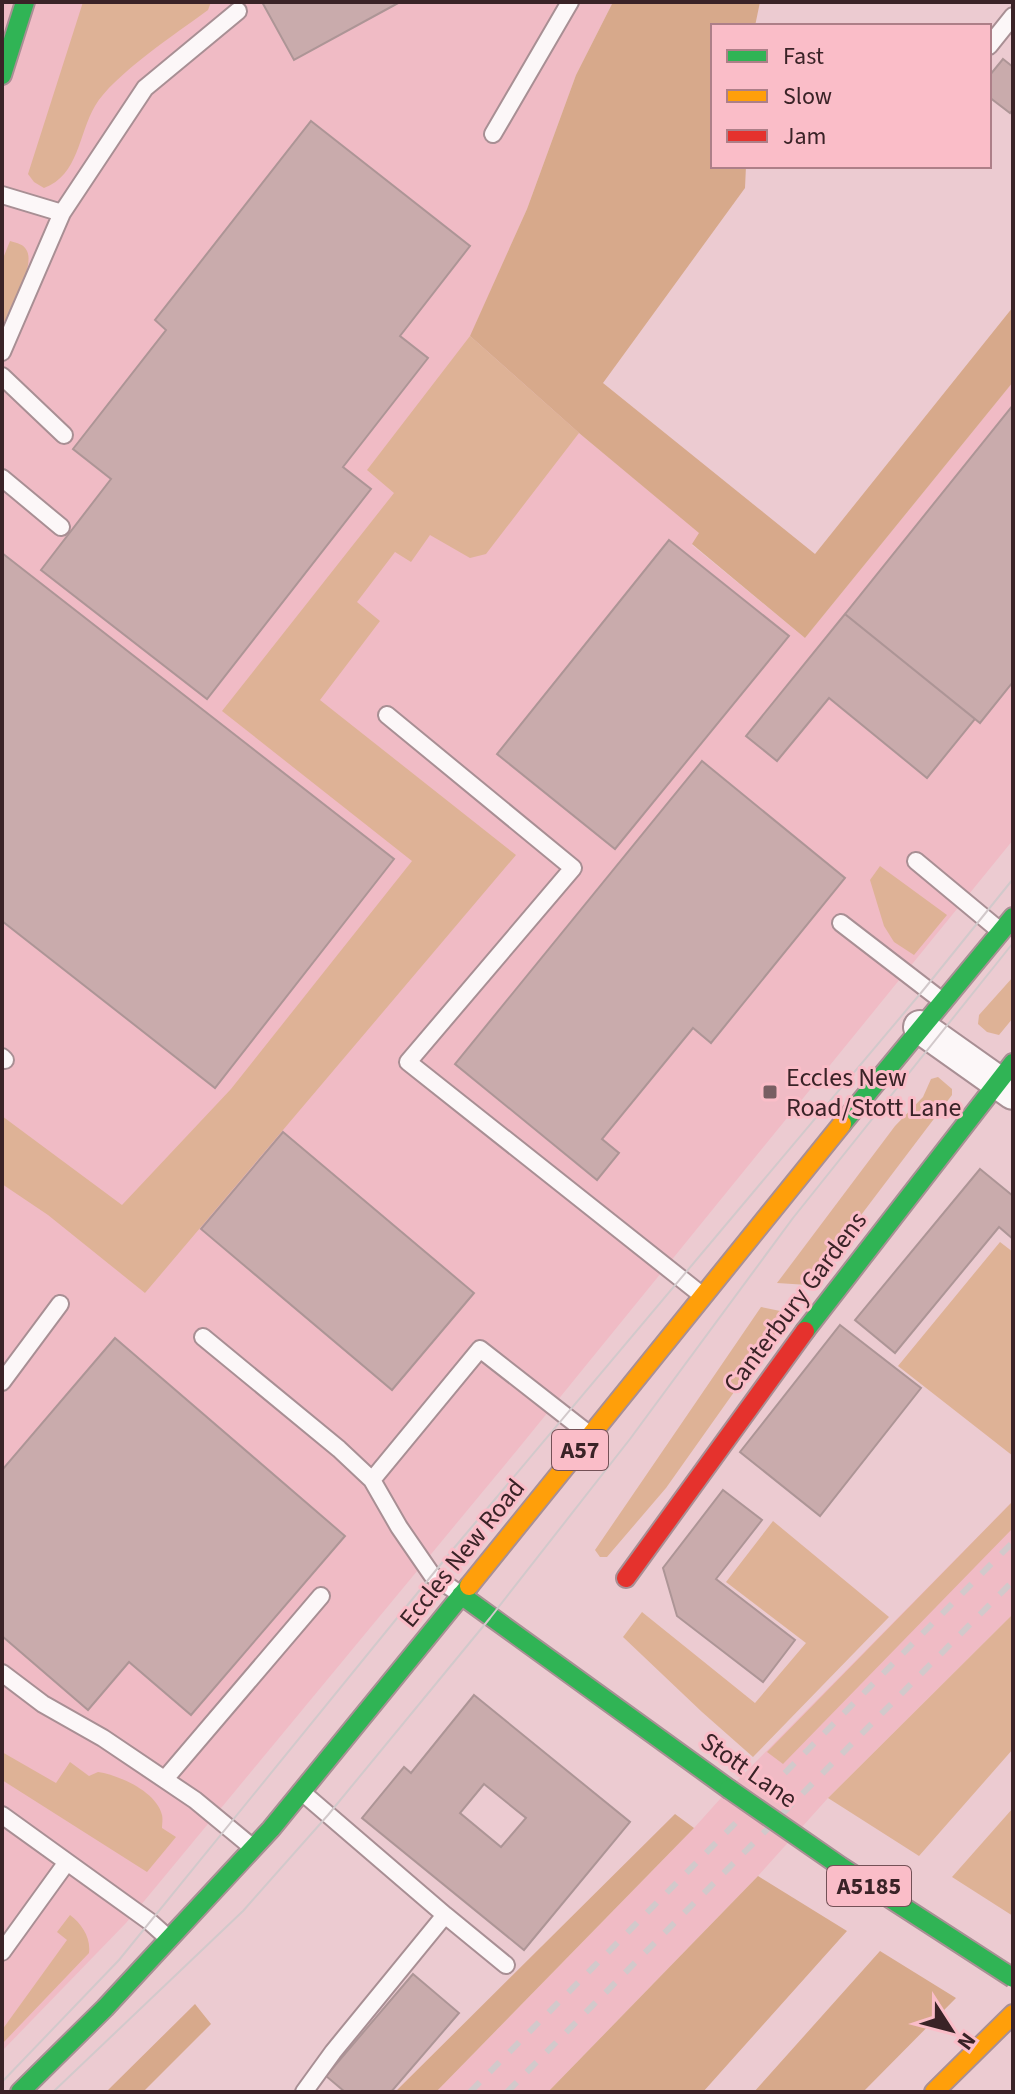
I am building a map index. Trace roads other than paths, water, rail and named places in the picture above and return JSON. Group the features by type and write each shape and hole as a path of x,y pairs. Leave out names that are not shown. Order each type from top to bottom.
{"main road":[{"path":"2,75 25,2"},
{"name":"Eccles New Road","path":"20,2092 105,2008 301,1792 920,1027 1007,924"},
{"name":"Canterbury Gardens","path":"626,1578 830,1296 1008,1080"},
{"name":"Stott Lane","path":"461,1595 729,1789 840,1866 1013,1978"},
{"path":"934,2092 1013,2014"}],"street":[{"path":"920,1027 1008,1080"}],"lane":[{"path":"493,134 570,2"},
{"path":"2,352 62,213 145,88 238,11"},
{"path":"991,44 1013,16"},
{"path":"2,195 62,213"},
{"path":"2,376 64,435"},
{"path":"2,478 61,527"},
{"path":"387,715 573,868 408,1062 704,1297"},
{"path":"916,861 1007,924"},
{"path":"841,923 942,1001"},
{"path":"2,1382 60,1304"},
{"path":"203,1337 372,1480 432,1575 461,1595"},
{"path":"372,1480 480,1349 591,1436"},
{"path":"165,1779 321,1596"},
{"path":"2,1673 43,1704 103,1738 165,1779 253,1848"},
{"path":"301,1792 506,1965"},
{"path":"2,1815 149,1921 169,1939"},
{"path":"2,1952 67,1862"},
{"path":"304,2092 445,1915"}],"tram line":[{"path":"2,2082 119,1960 454,1548 1013,879"},
{"path":"53,2092 243,1911 328,1815 490,1618 630,1439 793,1218 1013,943"}],"railway":[{"path":"470,2092 1013,1542"},
{"path":"507,2092 1013,1581"}],"place":[{"name":"Eccles New Road/Stott Lane","path":"770,1092"}]}
